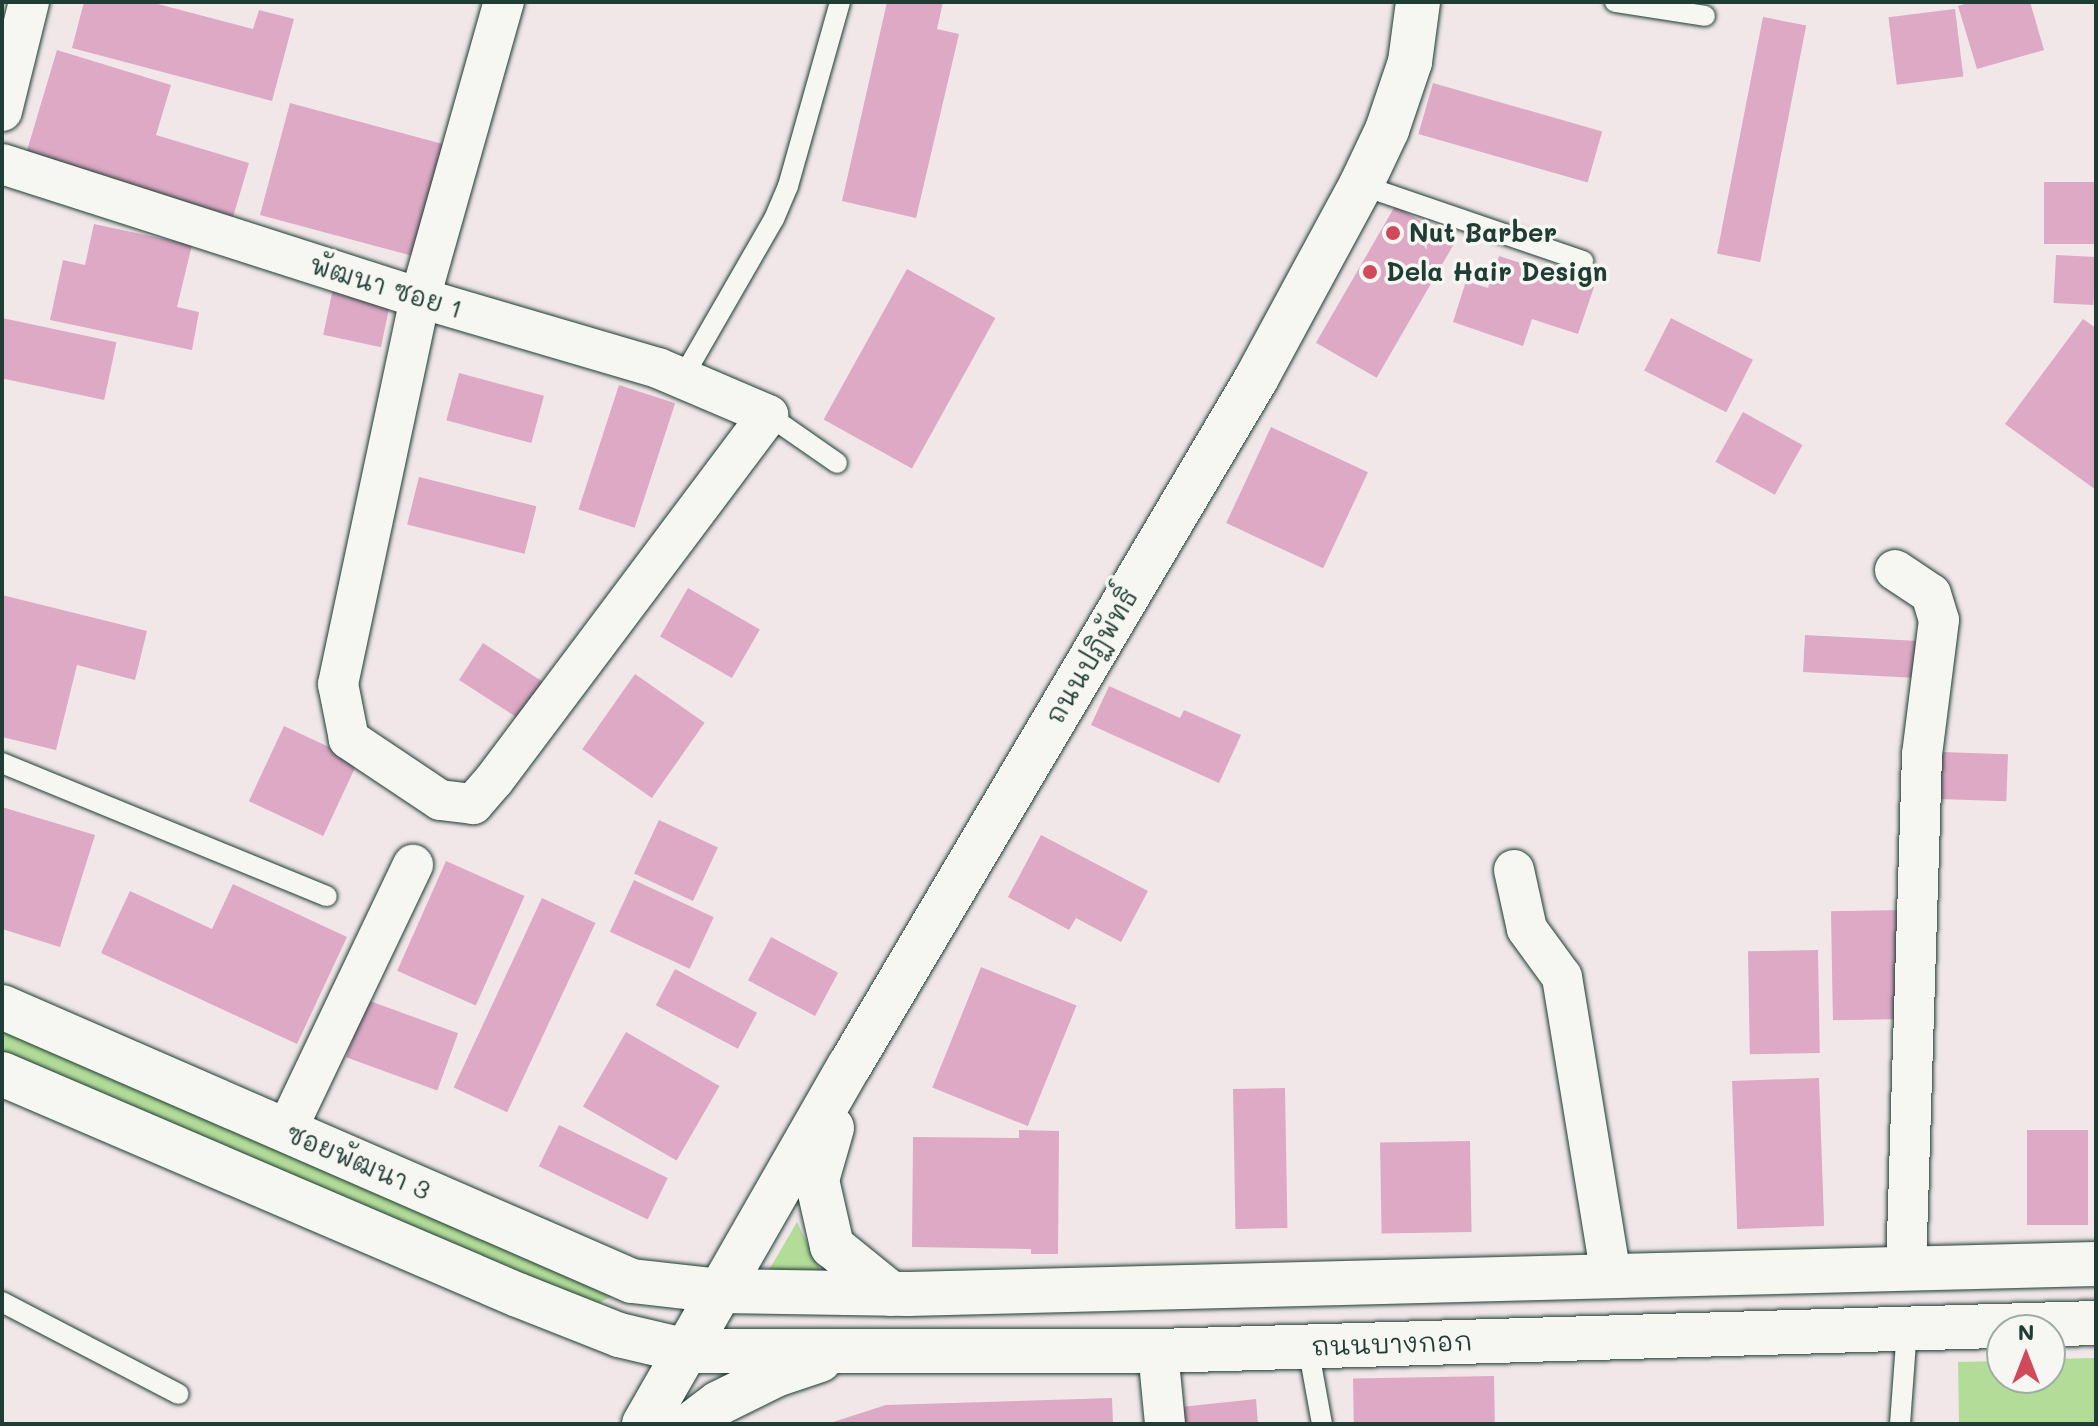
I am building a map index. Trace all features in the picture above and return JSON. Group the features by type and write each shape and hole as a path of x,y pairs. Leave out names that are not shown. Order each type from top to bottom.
{"main road":[{"name":"ถนนปฏิพัทธิ์","path":"644,1424 850,1065 1256,379 1361,185 1387,130 1410,62 1418,2"},
{"name":"ซอยพัฒนา 3","path":"2,1007 632,1281 721,1291"},
{"path":"850,1065 817,1180 832,1246 891,1294"},
{"path":"2,1074 518,1295 619,1335 687,1351"},
{"path":"721,1291 891,1294 2096,1264"},
{"name":"ถนนบางกอก","path":"687,1351 1158,1351 2096,1323"},
{"path":"714,1417 778,1374 848,1351"}],"street":[{"path":"2,111 29,2"},
{"path":"504,2 420,298 338,684 349,739 440,800 473,804 768,415"},
{"name":"พัฒนา ซอย 1","path":"2,164 420,298 683,377 768,415"},
{"path":"1895,570 1931,594 1939,620 1922,755 1906,1269"},
{"path":"286,1131 413,865"},
{"path":"1514,870 1527,929 1562,977 1611,1276"},
{"path":"1158,1351 1165,1424"}],"lane":[{"path":"683,377 774,219 788,186 840,2"},
{"path":"1615,2 1705,16"},
{"path":"1361,185 1583,261"},
{"path":"768,415 837,463"},
{"path":"2,763 327,896"},
{"path":"2,1302 179,1394"},
{"path":"1900,1424 1907,1329"},
{"path":"1308,1347 1322,1424"}],"green space":[{"path":"2,1029 600,1281 611,1297 594,1305 2,1055"},
{"path":"797,1222 820,1270 769,1270"},
{"path":"2096,1358 2096,1424 1959,1424 1958,1362 1986,1361 1986,1394 2066,1394 2066,1359"}],"building":[{"path":"84,2 150,2 253,29 259,10 294,19 272,101 72,48"},
{"path":"887,2 943,2 937,29 959,34 916,218 842,201"},
{"path":"1972,2 2030,2 2044,50 1977,69 1958,6"},
{"path":"1955,9 1963,76 1897,85 1888,17"},
{"path":"1763,17 1806,25 1760,262 1717,254"},
{"path":"57,50 171,85 156,135 249,163 233,217 26,154"},
{"path":"1433,83 1602,132 1588,182 1418,134"},
{"path":"290,103 446,145 415,257 260,215"},
{"path":"2044,182 2096,182 2096,244 2044,244"},
{"path":"1395,206 1456,241 1377,378 1316,343"},
{"path":"94,224 192,245 177,307 199,312 192,350 50,320 63,260 85,265"},
{"path":"2056,255 2096,257 2093,305 2053,303"},
{"path":"1499,256 1594,287 1578,334 1532,319 1523,346 1453,322 1466,281 1488,288"},
{"path":"907,269 995,318 912,468 824,419"},
{"path":"334,284 392,296 381,347 323,335"},
{"path":"2,318 116,342 104,400 2,378"},
{"path":"1671,318 1753,360 1726,412 1644,371"},
{"path":"2083,319 2096,328 2096,490 2005,424"},
{"path":"459,373 544,396 531,443 446,420"},
{"path":"619,385 675,403 635,528 579,510"},
{"path":"1743,412 1802,445 1775,495 1715,462"},
{"path":"1271,427 1368,472 1323,568 1226,523"},
{"path":"419,477 536,506 525,554 407,525"},
{"path":"688,588 760,630 732,678 660,636"},
{"path":"2,595 147,631 135,680 77,665 56,750 2,737"},
{"path":"1805,635 1919,641 1917,678 1803,672"},
{"path":"483,643 549,686 525,723 459,680"},
{"path":"635,674 705,723 652,798 582,749"},
{"path":"1109,686 1180,718 1184,710 1241,735 1219,783 1091,725"},
{"path":"284,726 358,761 323,836 249,801"},
{"path":"1941,752 2008,754 2006,801 1939,799"},
{"path":"2,807 95,835 60,947 2,929"},
{"path":"659,820 718,847 693,901 634,873"},
{"path":"1041,835 1148,891 1121,942 1076,918 1069,930 1008,897"},
{"path":"446,861 525,896 476,1006 397,971"},
{"path":"634,880 714,917 690,969 610,932"},
{"path":"233,884 347,937 297,1044 101,953 130,891 212,929"},
{"path":"542,898 595,923 507,1112 454,1087"},
{"path":"1903,910 1905,1019 1833,1020 1831,911"},
{"path":"771,937 838,973 815,1016 748,980"},
{"path":"1818,950 1820,1053 1750,1054 1748,951"},
{"path":"981,967 1076,1006 1028,1126 932,1088"},
{"path":"675,969 757,1013 738,1049 656,1005"},
{"path":"367,1000 458,1033 437,1090 346,1057"},
{"path":"626,1032 720,1086 677,1160 583,1106"},
{"path":"1819,1078 1824,1226 1737,1229 1732,1081"},
{"path":"1285,1088 1287,1228 1235,1229 1233,1089"},
{"path":"559,1125 668,1178 648,1219 539,1166"},
{"path":"1019,1130 1059,1131 1058,1254 1031,1254 1031,1249 912,1247 913,1137 1019,1138"},
{"path":"2027,1130 2088,1130 2088,1225 2027,1225"},
{"path":"1470,1141 1472,1232 1382,1234 1380,1143"},
{"path":"1494,1376 1495,1424 1354,1424 1353,1378"},
{"path":"1112,1398 1113,1424 830,1423 886,1405"},
{"path":"1256,1399 1258,1424 1183,1424 1181,1407"}],"place":[{"name":"Nut Barber","path":"1393,233"},
{"name":"Dela Hair Design","path":"1370,272"}]}
